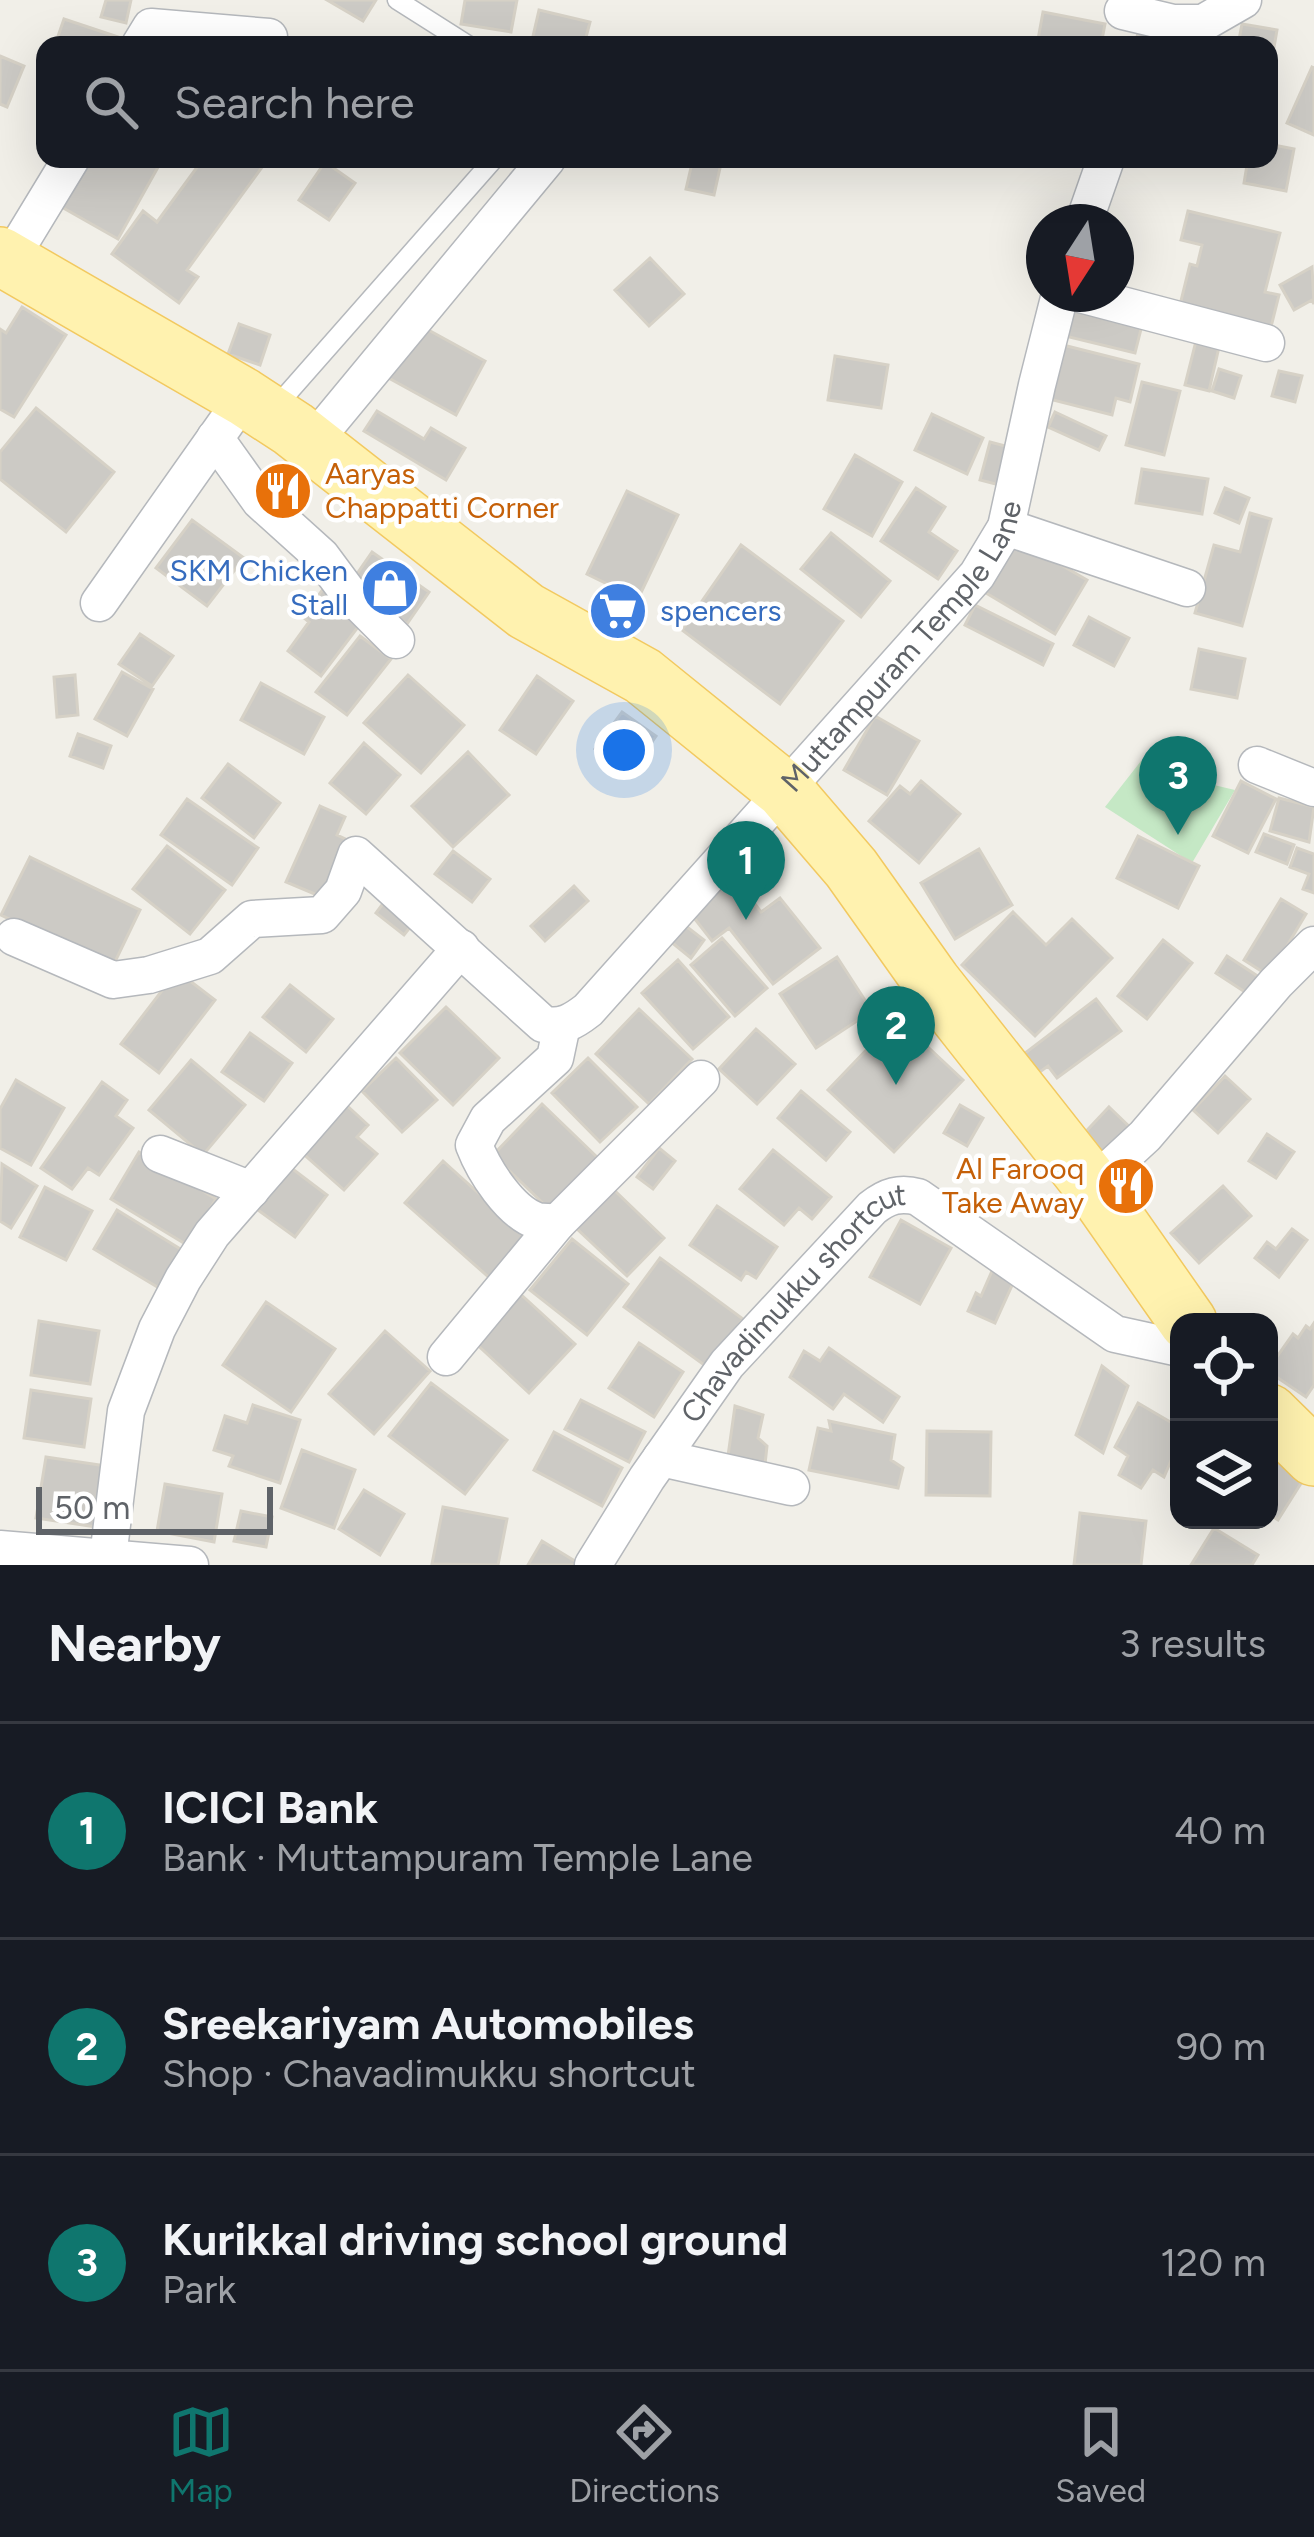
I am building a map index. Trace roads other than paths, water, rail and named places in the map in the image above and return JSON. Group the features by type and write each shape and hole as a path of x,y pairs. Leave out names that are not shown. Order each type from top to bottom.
{"main road":[{"path":"4,258 260,423 526,610 643,676 784,790 850,868 932,982 1092,1185 1182,1313"},
{"path":"1277,1421 1314,1457"}],"street":[{"path":"1122,19 1204,23 1243,0"},
{"path":"148,24 260,36"},
{"path":"4,258 65,168"},
{"path":"98,603 260,423 537,168"},
{"path":"1090,204 1103,168"},
{"path":"1134,308 1266,343"},
{"name":"Muttampuram Temple Lane","path":"562,1025 588,1010 977,575 1006,527 1055,312"},
{"path":"260,423 260,501 321,556 347,591 396,640"},
{"path":"1006,527 1186,588"},
{"path":"1257,765 1314,788"},
{"path":"14,937 112,980 149,974 210,956 252,919 322,915 343,891 356,855 543,1024 562,1025 555,1058 488,1119 474,1145 484,1171 520,1211 539,1222 557,1222"},
{"path":"1092,1185 1144,1136 1276,982 1314,945"},
{"path":"95,1559 126,1411 157,1329 183,1279 212,1234 461,948"},
{"path":"446,1358 557,1222 701,1079"},
{"path":"160,1154 251,1190"},
{"name":"Chavadimukku shortcut","path":"593,1565 727,1364 872,1208 894,1195 918,1197 1115,1334 1170,1346"},
{"path":"661,1458 791,1487"},
{"path":"0,1550 190,1565"}],"lane":[{"path":"397,0 454,36"},
{"path":"260,423 486,168"}],"place":[{"name":"Aaryas Chappatti Corner","path":"283,491"},
{"name":"SKM Chicken Stall","path":"390,588"},
{"name":"spencers","path":"618,611"},
{"name":"Kurikkal driving school ground","path":"1178,835"},
{"name":"ICICI Bank","path":"746,920"},
{"name":"Sreekariyam Automobiles","path":"896,1085"},
{"name":"Al Farooq Take Away","path":"1126,1186"}]}
